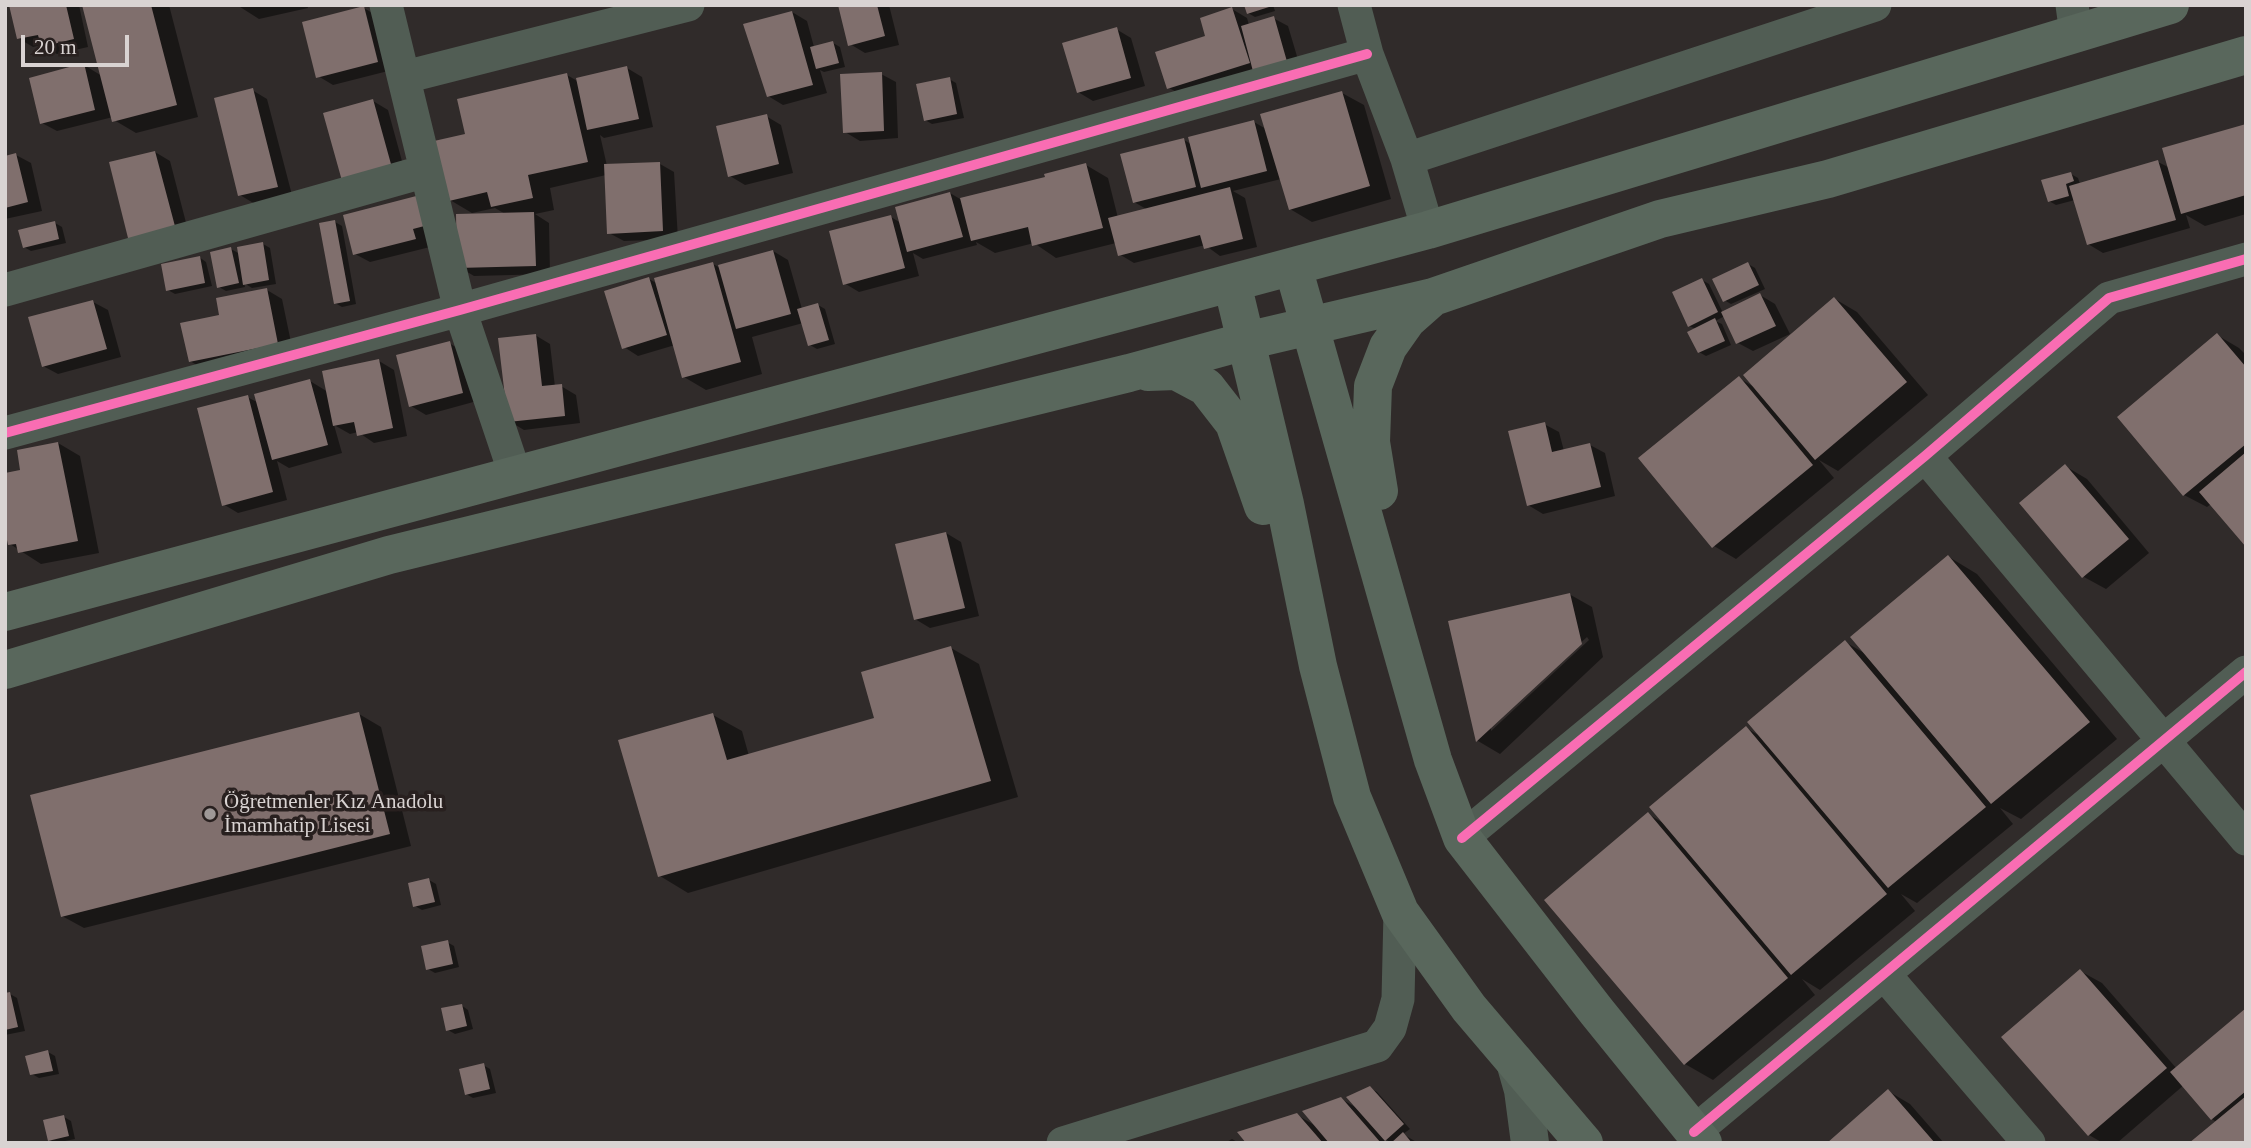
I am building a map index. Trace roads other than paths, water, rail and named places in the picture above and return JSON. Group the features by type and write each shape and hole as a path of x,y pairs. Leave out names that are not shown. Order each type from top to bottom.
{"main road":[{"path":"5,612 1428,230 2074,20 2170,5"},
{"path":"5,670 388,555 1129,373 1246,341 1433,297 1660,219 1828,179 2246,55"},
{"path":"1293,267 1433,760 1462,838 1698,1138"},
{"path":"1232,283 1285,504 1318,666 1352,797 1400,912 1469,1008 1584,1143"},
{"path":"1404,652 1371,442 1373,386 1388,347 1407,320 1433,297"},
{"path":"1129,373 1176,371 1206,387 1234,424 1318,666"}],"street":[{"path":"386,5 460,310 515,474"},
{"path":"405,77 688,5"},
{"path":"1354,5 1367,54 1407,159 1428,230"},
{"path":"1407,159 1875,5"},
{"path":"5,433 460,310 1367,54"},
{"path":"5,290 426,170"},
{"path":"1462,838 1925,456 2109,298 2240,268"},
{"path":"1925,456 2246,839"},
{"path":"1698,1138 1884,974 2246,672"},
{"path":"1062,1143 1377,1046 1390,1028 1398,999 1400,912"},
{"path":"1884,974 2029,1143"},
{"path":"1515,1062 1523,1090 1530,1143"}],"place":[{"name":"Öğretmenler Kız Anadolu İmamhatip Lisesi","path":"210,814"}]}
